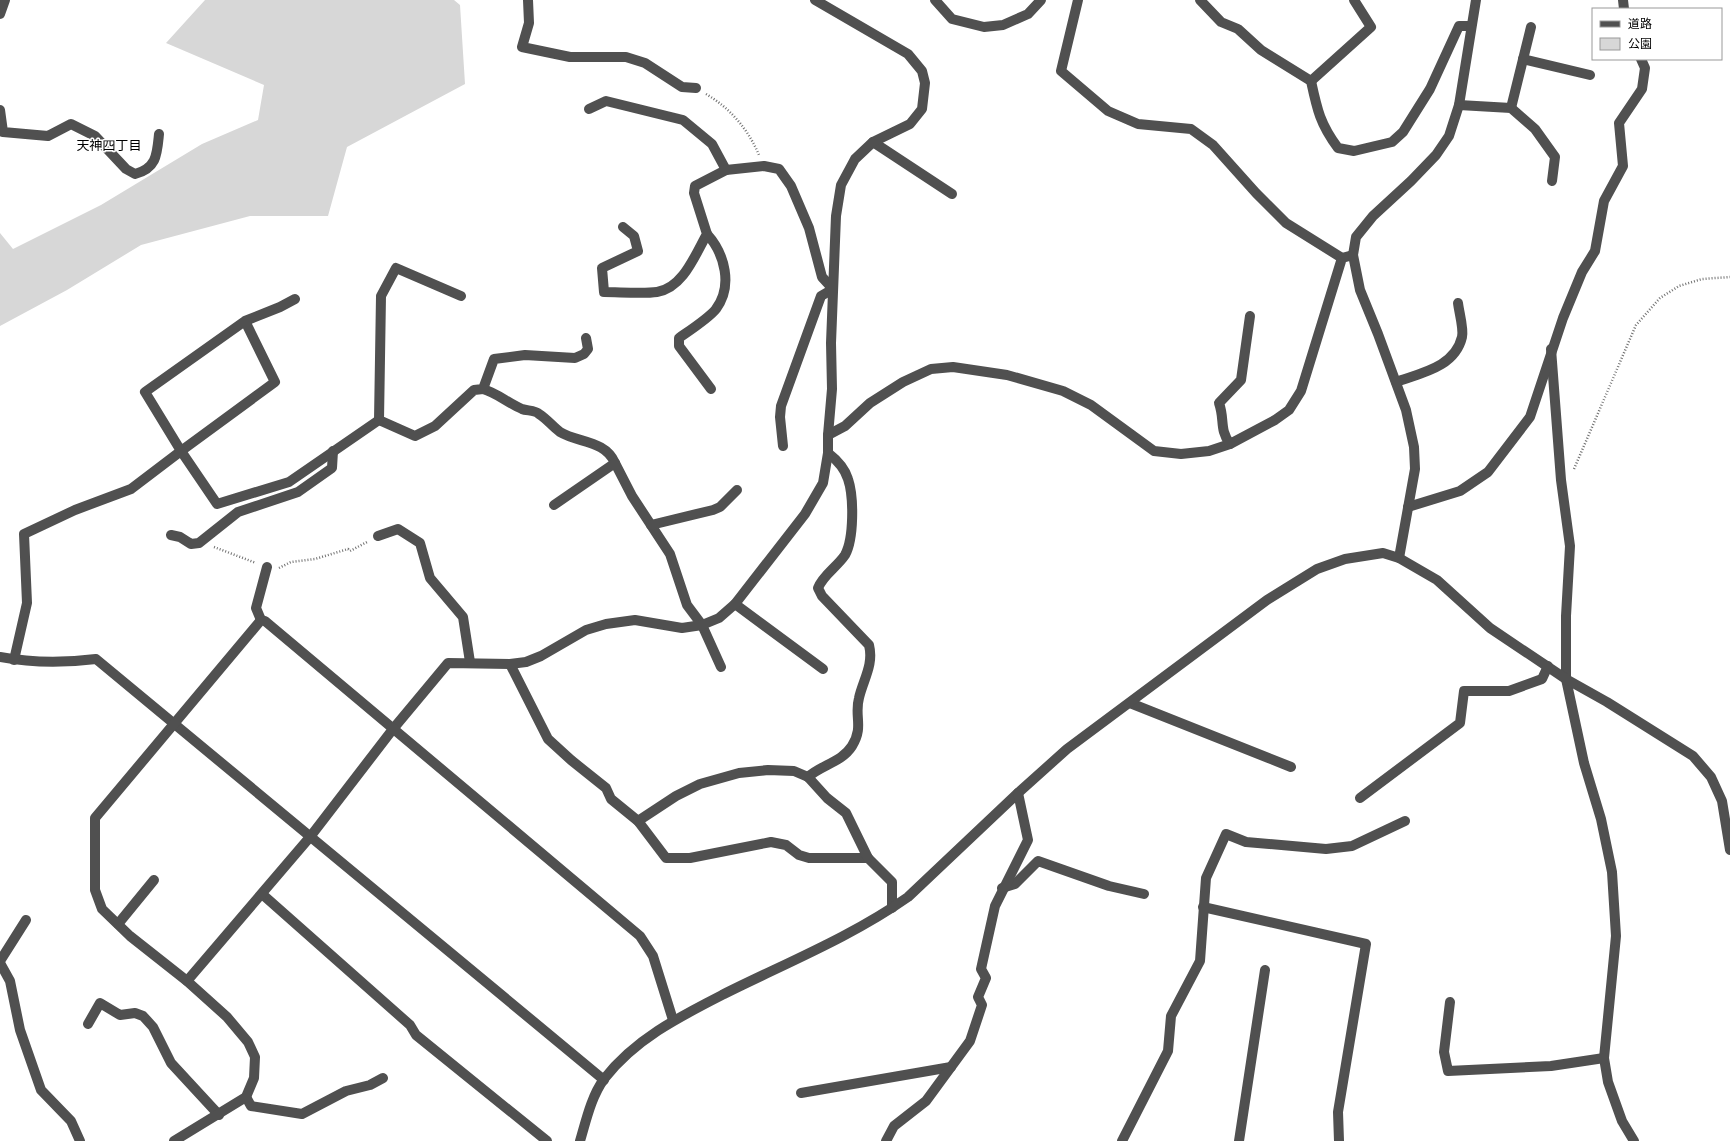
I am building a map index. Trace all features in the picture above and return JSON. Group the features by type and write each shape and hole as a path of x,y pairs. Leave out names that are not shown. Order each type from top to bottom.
{"street":[{"path":"0,14 5,0"},
{"path":"528,0 529,23 522,47 570,57 626,57 645,63 682,87 696,88"},
{"path":"187,981 310,837 393,730 448,663 470,662 510,664 526,662 541,656 586,630 606,624 635,620 682,628 702,625 719,618 735,604 805,514 823,483 828,453 832,389 831,343 836,216 841,185 855,159 873,142 910,124 922,109 926,83 922,71 908,54 815,0"},
{"path":"935,0 952,19 984,26 1003,25 1028,14 1041,0"},
{"path":"1078,0 1061,71 1108,111 1138,124 1190,129 1213,145 1256,193 1286,223 1342,258 1353,255"},
{"path":"1200,0 1221,22 1238,29 1261,50 1311,81 1317,109 1326,131 1338,148 1354,150 1392,142 1403,132 1430,89 1459,26 1471,26"},
{"path":"1311,81 1371,27 1354,0"},
{"path":"1399,558 1415,469 1414,447 1406,410 1360,290 1353,255 1356,237 1373,216 1436,156 1449,136 1459,105 1476,0"},
{"path":"1511,108 1531,27"},
{"path":"1523,59 1590,75"},
{"path":"1408,507 1460,490 1488,472 1530,417 1551,349 1582,272 1595,251 1604,201 1623,166 1619,123 1642,89 1645,68 1641,60"},
{"path":"589,110 606,102 683,120 712,144 726,170"},
{"path":"1459,105 1511,108 1535,129 1555,157 1552,181"},
{"path":"0,110 3,132 48,136 71,124 95,136 126,169 135,174 145,172 157,158 159,134"},
{"path":"873,142 952,194"},
{"path":"711,389 679,346 679,338 715,309 723,294 726,271 713,241 707,234 694,193 695,186 726,170 764,166 779,169 791,186 809,228 822,277 833,289"},
{"path":"623,227 634,236 638,251 602,268 604,292 657,292 671,288 682,277 707,234"},
{"path":"828,435 845,426 870,403 903,382 931,369 954,367 1007,375 1063,391 1090,405 1154,451 1181,454 1209,451 1230,444 1275,420 1289,410 1302,392 1342,258"},
{"path":"379,420 380,296 396,268 461,296"},
{"path":"783,446 780,417 781,406 821,296 833,289"},
{"path":"295,299 280,307 245,321 145,392 180,452 216,504 289,482 379,420"},
{"path":"1396,382 1444,364 1454,354 1462,336 1458,303"},
{"path":"1230,444 1223,435 1222,412 1219,403 1241,380 1250,316"},
{"path":"13,659 27,603 24,534 74,510 131,489 275,382 245,321"},
{"path":"483,389 494,359 525,355 575,358 584,354 588,349 586,338"},
{"path":"1551,349 1561,480 1570,546 1566,616 1566,679 1584,763 1601,819 1612,872 1616,936 1604,1058 1608,1082 1622,1121 1634,1141"},
{"path":"379,420 415,436 435,426 474,390 483,389 491,391 521,409 538,413 562,433 586,440 612,456 632,496 674,564 682,594 687,605 702,625 721,667"},
{"path":"171,535 180,537 191,544 199,543 238,512 298,492 332,468 334,451"},
{"path":"808,777 814,772 841,758 852,746 859,730 858,700 869,669 871,654 869,645 822,596 818,588 821,581 845,554 851,537 851,492 848,478 838,462 828,453"},
{"path":"554,505 615,463"},
{"path":"651,525 713,510 720,507 736,490"},
{"path":"378,536 398,529 420,543 430,578 463,617 470,662"},
{"path":"580,1141 590,1107 604,1080 646,1038 673,1020 877,919 913,893 1018,793 1067,749 1266,600 1317,569 1345,559 1383,552 1399,558 1437,580 1490,628 1566,679 1607,702 1693,756 1711,777 1722,801 1730,850"},
{"path":"267,567 256,608 261,620 265,621 640,936 653,956 673,1020"},
{"path":"735,604 823,669"},
{"path":"174,1141 219,1115 246,1097 254,1078 255,1057 248,1042 227,1017 187,981 130,936 102,909 95,890 95,818 261,620"},
{"path":"0,657 62,663 96,659 174,722 310,837 604,1080"},
{"path":"510,664 548,738 571,760 606,788 611,799 638,821 666,858 690,858 771,842 786,845 799,855 809,858 868,858"},
{"path":"1360,798 1460,723 1464,691 1509,691 1542,679 1548,666"},
{"path":"1130,703 1292,767"},
{"path":"638,821 676,796 700,784 739,773 768,770 794,771 808,777 827,798 846,813 868,858 892,882 892,908"},
{"path":"886,1141 894,1126 926,1101 970,1041 982,1005 978,997 986,978 981,969 995,906 1002,888 1028,840 1018,793"},
{"path":"1122,1141 1168,1051 1171,1016 1200,961 1206,878 1226,834 1246,842 1326,849 1352,846 1404,821"},
{"path":"1002,888 1015,884 1038,861 1109,886 1144,894"},
{"path":"118,924 154,880"},
{"path":"262,894 410,1025 416,1035 547,1141"},
{"path":"1203,907 1366,944 1338,1112 1339,1141"},
{"path":"26,920 0,962 10,981 20,1030 41,1090 71,1121 80,1141"},
{"path":"1239,1141 1265,970"},
{"path":"1450,1002 1444,1052 1448,1071 1551,1066 1604,1058"},
{"path":"88,1024 100,1003 120,1015 135,1013 143,1016 153,1026 171,1062 219,1115"},
{"path":"802,1093 951,1067"},
{"path":"246,1097 251,1106 302,1114 346,1091 370,1085 383,1078"}],"path":[{"path":"696,88 717,100 738,120 752,139 764,166"},
{"path":"1561,480 1571,477 1636,325 1660,298 1679,286 1702,279 1730,277"},
{"path":"208,536 214,547 267,567 277,569 291,562 316,559 348,549 350,551 378,536"}],"green space":[{"path":"205,0 454,0 460,5 465,84 347,147 328,216 250,216 141,245 67,290 0,326 0,233 13,249 101,205 202,144 258,120 264,85 166,43"}],"district":[{"name":"天神四丁目","path":"109,145"}]}
